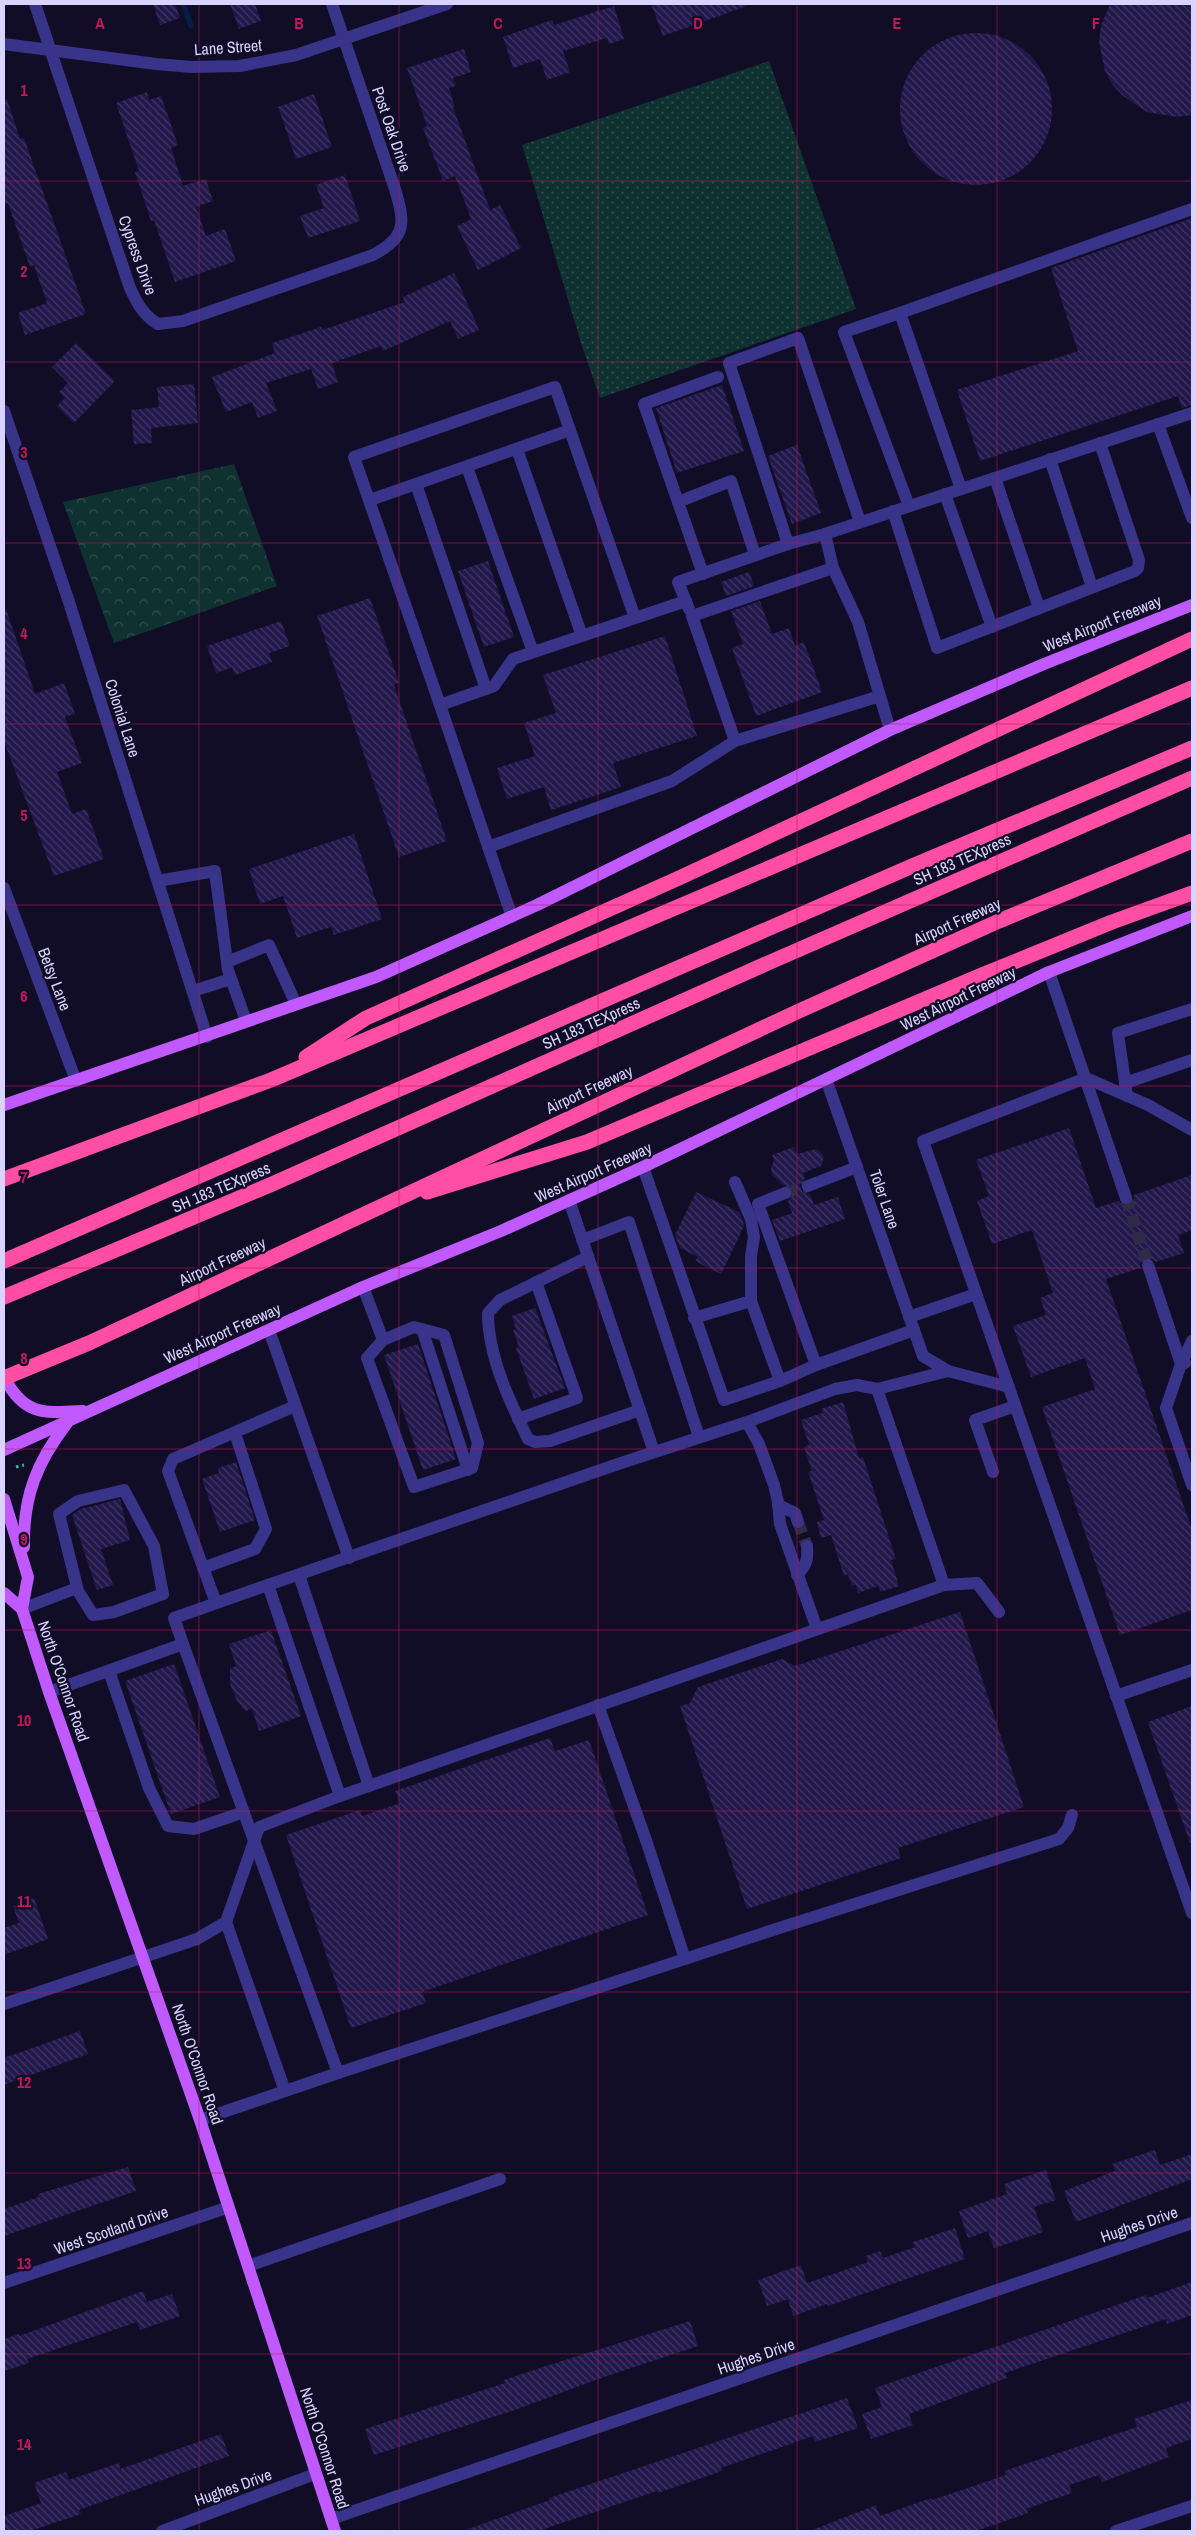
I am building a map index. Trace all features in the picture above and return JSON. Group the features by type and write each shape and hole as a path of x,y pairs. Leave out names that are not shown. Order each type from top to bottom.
{"highway":[{"path":"271,1080 366,1018 679,878 1192,639"},
{"path":"4,1179 271,1080 1192,688"},
{"name":"SH 183 TEXpress","path":"4,1261 51,1243 865,887 1192,748"},
{"name":"SH 183 TEXpress","path":"4,1297 261,1189 777,959 1192,778"},
{"name":"Airport Freeway","path":"4,1378 89,1343 817,1003 999,921 1192,840"},
{"path":"373,1209 587,1142 990,972 1112,922 1192,893"}],"main road":[{"name":"West Airport Freeway","path":"10,1103 207,1037 246,1021 376,977 512,917 890,730 1044,664 1192,605"},
{"name":"West Airport Freeway","path":"4,1450 363,1287 501,1232 643,1167 1050,972 1192,916"},
{"path":"4,1111 10,1103"},
{"path":"4,1378 13,1396 27,1406 48,1413 90,1411"},
{"path":"24,1557 24,1527 27,1498 44,1457 69,1421"},
{"name":"North O'Connor Road","path":"4,1499 24,1557 28,1576 22,1609 49,1692 200,2120 335,2531"},
{"name":"North O'Connor Road","path":"4,1593 22,1609"}],"street":[{"name":"Cypress Drive","path":"35,4 130,288 139,307 148,317 158,324 183,321 374,255"},
{"name":"Post Oak Drive","path":"332,4 402,212 402,229 394,240 374,255"},
{"name":"Lane Street","path":"4,44 192,67 240,66 296,55 447,4"},
{"path":"909,506 844,332 1192,209"},
{"path":"900,313 961,489"},
{"path":"788,544 729,363 798,338 860,522"},
{"path":"702,574 644,404 718,376"},
{"path":"512,917 354,457 556,387 635,618"},
{"name":"Colonial Lane","path":"4,411 68,599 207,1037"},
{"path":"735,741 692,616 678,582 788,544 825,534 1192,412"},
{"path":"1158,424 1192,518"},
{"path":"370,500 570,430"},
{"path":"893,511 937,648 1135,571 1139,564 1100,443"},
{"path":"517,449 582,636"},
{"path":"1050,459 1092,587"},
{"path":"467,466 533,652"},
{"path":"995,478 1040,608"},
{"path":"678,502 731,481 755,556"},
{"path":"416,484 486,689"},
{"path":"945,494 992,627"},
{"path":"825,534 833,568 858,622 890,730"},
{"path":"692,616 833,568"},
{"path":"440,705 494,686 513,659 686,601"},
{"path":"488,847 672,781 735,741 880,696"},
{"path":"158,881 215,872 227,962 246,1021"},
{"name":"Betsy Lane","path":"4,888 76,1081"},
{"path":"227,962 270,945 296,1004"},
{"path":"1050,972 1126,1198"},
{"path":"192,991 231,979"},
{"path":"1126,1089 1118,1033 1192,1009"},
{"path":"1126,1089 1192,1060"},
{"path":"1192,1130 1126,1089 1086,1078 923,1141 1192,1913"},
{"name":"Toler Lane","path":"826,1079 923,1356 948,1371"},
{"path":"1176,1121 1192,1116"},
{"path":"643,1167 724,1400 780,1381 816,1365 914,1330"},
{"path":"808,1186 857,1168"},
{"path":"734,1182 751,1219 754,1237 751,1256 751,1301 780,1381"},
{"path":"785,1194 758,1204 816,1365"},
{"path":"569,1200 654,1452"},
{"path":"582,1240 629,1222 699,1436"},
{"path":"588,1256 500,1300 488,1313 488,1328 506,1394 528,1439 534,1442 550,1441 640,1410"},
{"path":"1148,1265 1187,1363"},
{"path":"518,1419 577,1398 536,1282"},
{"path":"363,1287 383,1340"},
{"path":"909,1317 976,1294"},
{"path":"694,1318 751,1301"},
{"path":"414,1327 422,1329 444,1336 478,1443 472,1468 414,1487 367,1358 383,1340 414,1327"},
{"path":"422,1329 468,1470"},
{"path":"269,1330 349,1558"},
{"path":"1192,1341 1187,1363 1166,1408 1192,1485"},
{"path":"338,2073 174,1618 699,1436 747,1422 835,1389 857,1385 877,1389 948,1371 1008,1387"},
{"path":"877,1389 944,1585"},
{"path":"216,1603 168,1471 173,1460 296,1406"},
{"path":"993,1472 975,1420 1015,1406"},
{"path":"747,1422 759,1444 774,1484 780,1524 817,1629"},
{"path":"203,1568 255,1549 266,1529 235,1433"},
{"path":"124,1490 154,1546 163,1594 114,1612 93,1615 77,1588 59,1514 78,1501 124,1490"},
{"path":"778,1506 795,1513 798,1522"},
{"path":"798,1574 808,1559 807,1546"},
{"path":"300,1575 369,1786"},
{"path":"285,2091 226,1922 259,1827 340,1796 944,1585 978,1583 999,1612"},
{"path":"268,1585 340,1796"},
{"path":"22,1609 77,1588"},
{"path":"49,1692 183,1644"},
{"path":"1116,1696 1192,1670"},
{"path":"109,1671 149,1788 168,1826 194,1829 244,1812"},
{"path":"598,1706 647,1843 684,1959"},
{"path":"200,2120 684,1959 1059,1839 1068,1828 1072,1815"},
{"path":"4,2004 196,1939 226,1922"},
{"path":"248,2266 500,2179"},
{"name":"West Scotland Drive","path":"4,2284 229,2207"},
{"name":"Hughes Drive","path":"331,2519 1192,2223"},
{"name":"Hughes Drive","path":"162,2531 316,2474"},
{"path":"1116,2531 1192,2506"}],"green space":[{"path":"769,61 856,309 600,398 581,343 522,145"},
{"path":"234,464 277,586 114,643 63,502"}],"building":[{"path":"153,4 175,4 180,18 160,25"},
{"path":"230,4 255,4 261,21 239,29"},
{"path":"651,4 747,4 747,6 663,36"},
{"path":"1110,4 1192,4 1192,115 1177,117 1147,112 1122,95 1112,84 1105,71 1099,41 1101,26"},
{"path":"614,6 624,39 609,44 607,38 563,51 570,72 547,80 540,59 513,68 503,37 552,20 554,25"},
{"path":"976,33 1005,39 1030,55 1046,80 1052,109 1046,138 1030,163 1005,179 976,185 947,179 922,163 906,138 900,109 906,80 922,55 947,39"},
{"path":"464,49 471,72 453,78 456,86 449,88 455,107 453,107 490,210 500,205 521,248 478,270 457,226 471,219 455,176 443,181 423,128 427,126 407,68"},
{"path":"147,92 149,100 161,96 178,145 171,148 183,186 206,179 213,201 196,207 206,236 225,229 236,261 175,282 154,220 151,221 135,172 139,171 116,103"},
{"path":"314,94 332,147 296,159 278,107"},
{"path":"7,99 20,139 24,138 86,314 25,335 18,313 47,303 34,265 30,267 8,203 4,205 4,100"},
{"path":"345,175 360,221 308,238 300,216 324,208 316,185"},
{"path":"1192,218 1192,405 1182,408 1178,396 980,461 957,390 1078,351 1051,268"},
{"path":"454,273 479,330 458,339 450,321 383,351 381,346 332,363 338,382 318,389 311,369 266,383 277,411 258,418 252,402 226,412 212,377 275,353 272,343 321,327 322,330 405,302 403,297"},
{"path":"76,343 115,381 74,423 57,406 65,398 59,392 68,383 52,367"},
{"path":"194,384 198,423 151,428 152,443 134,444 131,410 159,407 157,387"},
{"path":"722,385 744,451 677,473 656,408"},
{"path":"797,445 821,513 792,524 768,456"},
{"path":"488,561 514,637 484,647 458,571"},
{"path":"749,572 754,586 726,596 721,582"},
{"path":"370,598 399,683 394,685 447,841 399,857 317,616"},
{"path":"760,601 772,634 789,628 795,646 804,642 822,692 756,716 732,648 743,644 731,611"},
{"path":"6,609 35,694 64,683 75,714 65,717 82,763 57,772 72,814 86,809 104,859 54,876 4,741 4,610"},
{"path":"281,621 290,646 269,653 272,662 235,675 232,667 216,673 207,646"},
{"path":"665,636 697,736 613,763 621,787 551,810 544,787 507,799 497,768 535,756 524,723 556,713 543,675"},
{"path":"354,834 382,919 334,935 331,927 297,938 283,896 260,904 249,869"},
{"path":"1069,1128 1096,1208 1118,1201 1124,1206 1129,1205 1134,1200 1134,1195 1192,1175 1192,1230 1178,1235 1184,1253 1156,1262 1150,1257 1145,1258 1140,1263 1140,1268 1106,1279 1192,1530 1192,1610 1120,1635 1042,1407 1095,1389 1085,1358 1031,1377 1013,1326 1046,1315 1040,1298 1053,1293 1032,1230 992,1244 977,1201 989,1196 976,1160"},
{"path":"794,1147 797,1154 816,1149 824,1157 821,1166 803,1173 805,1178 800,1184 803,1193 810,1194 814,1205 838,1197 845,1219 780,1241 772,1220 792,1213 788,1201 793,1194 790,1187 783,1185 772,1175 771,1168 774,1160 772,1155"},
{"path":"696,1192 739,1212 743,1221 744,1226 721,1274 695,1261 698,1257 680,1248 675,1235"},
{"path":"535,1308 565,1388 534,1399 516,1348 519,1347 513,1330 516,1329 512,1316"},
{"path":"418,1344 456,1459 423,1470 384,1355"},
{"path":"843,1402 859,1458 863,1457 896,1559 891,1560 899,1586 880,1592 878,1586 858,1593 856,1585 852,1586 848,1574 844,1576 831,1535 821,1538 817,1522 824,1520 808,1472 812,1471 804,1447 809,1445 801,1420 823,1413 821,1409"},
{"path":"236,1462 255,1520 220,1532 202,1479 219,1473 218,1468"},
{"path":"120,1499 130,1540 101,1549 113,1585 97,1590 72,1515 81,1509"},
{"path":"960,1612 1024,1807 898,1848 901,1858 747,1909 680,1706 690,1703 698,1687 782,1659 795,1666"},
{"path":"271,1630 301,1716 259,1731 252,1709 245,1711 236,1699 230,1684 230,1668 236,1666 229,1644"},
{"path":"174,1664 220,1797 171,1814 125,1681"},
{"path":"1192,1706 1192,1842 1190,1843 1148,1722"},
{"path":"550,1738 555,1751 589,1740 648,1915 422,1992 426,2003 351,2028 286,1835 360,1810 362,1816 400,1803 395,1791"},
{"path":"34,1898 48,1939 4,1955 4,1928 19,1923 13,1906"},
{"path":"80,2031 88,2054 4,2085 4,2058"},
{"path":"1155,2150 1160,2165 1192,2154 1192,2179 1076,2222 1064,2191 1115,2171 1112,2164"},
{"path":"128,2167 136,2191 4,2236 4,2209 39,2197 38,2194"},
{"path":"1046,2170 1056,2200 1034,2207 1043,2232 994,2248 988,2231 968,2238 959,2211 1007,2194 1004,2184"},
{"path":"955,2228 965,2259 828,2306 827,2304 793,2316 788,2299 767,2306 758,2280 801,2265 807,2283 868,2262 866,2256 880,2251 883,2258 915,2247 913,2242"},
{"path":"1192,2282 1192,2315 1167,2324 1166,2319 1005,2373 1007,2378 909,2414 913,2425 871,2439 862,2414 882,2407 875,2388 1146,2295 1147,2298"},
{"path":"143,2291 147,2302 172,2294 180,2316 140,2330 137,2322 27,2359 29,2363 4,2371 4,2339 19,2334 19,2336"},
{"path":"690,2321 698,2346 601,2378 515,2410 374,2455 365,2429 505,2383 504,2380 546,2366"},
{"path":"847,2398 858,2428 815,2442 813,2436 721,2468 722,2471 538,2531 468,2531 468,2529 550,2500 549,2498"},
{"path":"1192,2400 1192,2439 1166,2448 1169,2457 1102,2482 1099,2475 1069,2485 1072,2493 1026,2509 1028,2513 976,2531 810,2531 876,2505 880,2516 1006,2475 1004,2471 1137,2427 1134,2419"},
{"path":"221,2434 229,2456 79,2510 81,2514 30,2531 4,2531 4,2516 41,2503 34,2483 66,2472 69,2480 119,2463 120,2469"}],"waterway":[{"path":"183,4 191,26"}],"tunnel":[{"path":"785,1193 808,1186"},
{"path":"1126,1198 1148,1265"},
{"path":"798,1522 807,1546"}]}
